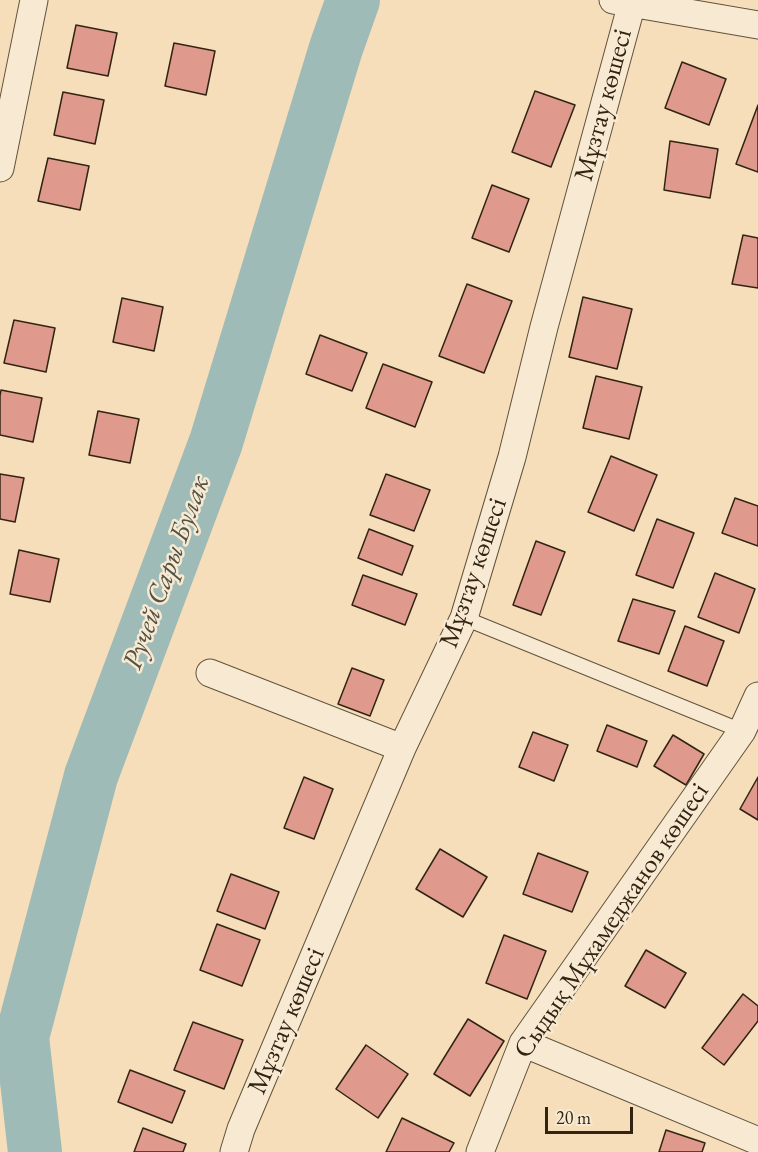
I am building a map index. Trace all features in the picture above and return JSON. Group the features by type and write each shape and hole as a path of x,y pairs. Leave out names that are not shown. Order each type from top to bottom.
{"street":[{"path":"0,168 34,0"},
{"path":"622,1 758,24"},
{"name":"Мұзтау көшесі","path":"234,1152 245,1118 402,748 464,618 512,457 622,1"},
{"path":"210,673 402,748"},
{"name":"Сыдық Мұхамеджанов көшесі","path":"480,1152 523,1043 750,733 758,696"},
{"path":"523,1043 758,1141"}],"lane":[{"path":"464,618 750,733"}],"building":[{"path":"76,25 117,33 108,76 67,68"},
{"path":"174,43 215,51 206,95 165,86"},
{"path":"682,62 726,79 709,125 665,108"},
{"path":"535,91 575,105 551,167 512,152"},
{"path":"63,92 104,100 95,144 54,135"},
{"path":"758,105 758,172 736,164"},
{"path":"670,141 718,149 710,198 664,190"},
{"path":"48,158 89,166 80,210 38,201"},
{"path":"492,185 529,199 509,252 472,238"},
{"path":"743,235 758,238 758,288 732,284"},
{"path":"467,284 512,301 484,373 439,356"},
{"path":"583,297 632,309 617,369 569,357"},
{"path":"122,298 163,307 154,351 113,342"},
{"path":"14,320 55,328 46,372 4,363"},
{"path":"320,335 367,353 352,391 306,374"},
{"path":"383,364 432,382 415,427 366,408"},
{"path":"596,376 642,387 629,439 583,428"},
{"path":"1,390 42,398 33,442 0,435"},
{"path":"98,411 139,419 130,463 89,455"},
{"path":"611,456 657,475 634,531 588,512"},
{"path":"0,474 24,478 15,522 0,519"},
{"path":"386,474 430,490 414,531 370,515"},
{"path":"735,498 758,506 758,546 722,533"},
{"path":"657,519 694,533 673,588 636,575"},
{"path":"369,529 413,546 402,575 358,558"},
{"path":"536,541 565,552 541,615 513,605"},
{"path":"19,550 59,559 50,602 10,594"},
{"path":"715,573 755,589 739,633 698,617"},
{"path":"363,575 417,594 405,625 352,605"},
{"path":"633,599 675,611 659,654 618,641"},
{"path":"685,626 724,641 707,686 668,671"},
{"path":"352,668 384,680 370,716 338,704"},
{"path":"607,725 647,741 637,767 597,751"},
{"path":"533,732 568,745 554,781 519,767"},
{"path":"673,735 704,754 686,785 654,766"},
{"path":"304,777 333,789 314,839 284,828"},
{"path":"758,777 758,820 740,809"},
{"path":"440,849 487,877 463,917 416,889"},
{"path":"538,853 588,872 572,912 523,894"},
{"path":"231,874 279,892 265,929 217,911"},
{"path":"217,924 260,940 242,986 200,970"},
{"path":"504,935 546,951 527,999 486,983"},
{"path":"646,950 686,973 665,1008 625,986"},
{"path":"743,994 758,1006 758,1021 724,1065 702,1048"},
{"path":"468,1019 504,1041 470,1096 434,1074"},
{"path":"193,1022 243,1040 224,1089 174,1070"},
{"path":"366,1045 408,1074 378,1118 336,1089"},
{"path":"130,1070 185,1091 172,1123 118,1102"},
{"path":"402,1118 454,1143 449,1152 386,1152"},
{"path":"143,1128 186,1144 183,1152 134,1152"},
{"path":"666,1130 705,1143 702,1152 659,1152"}],"waterway":[{"name":"Ручей Сары Булак","path":"35,1152 22,1037 91,776 216,442 336,48 353,0"}]}
